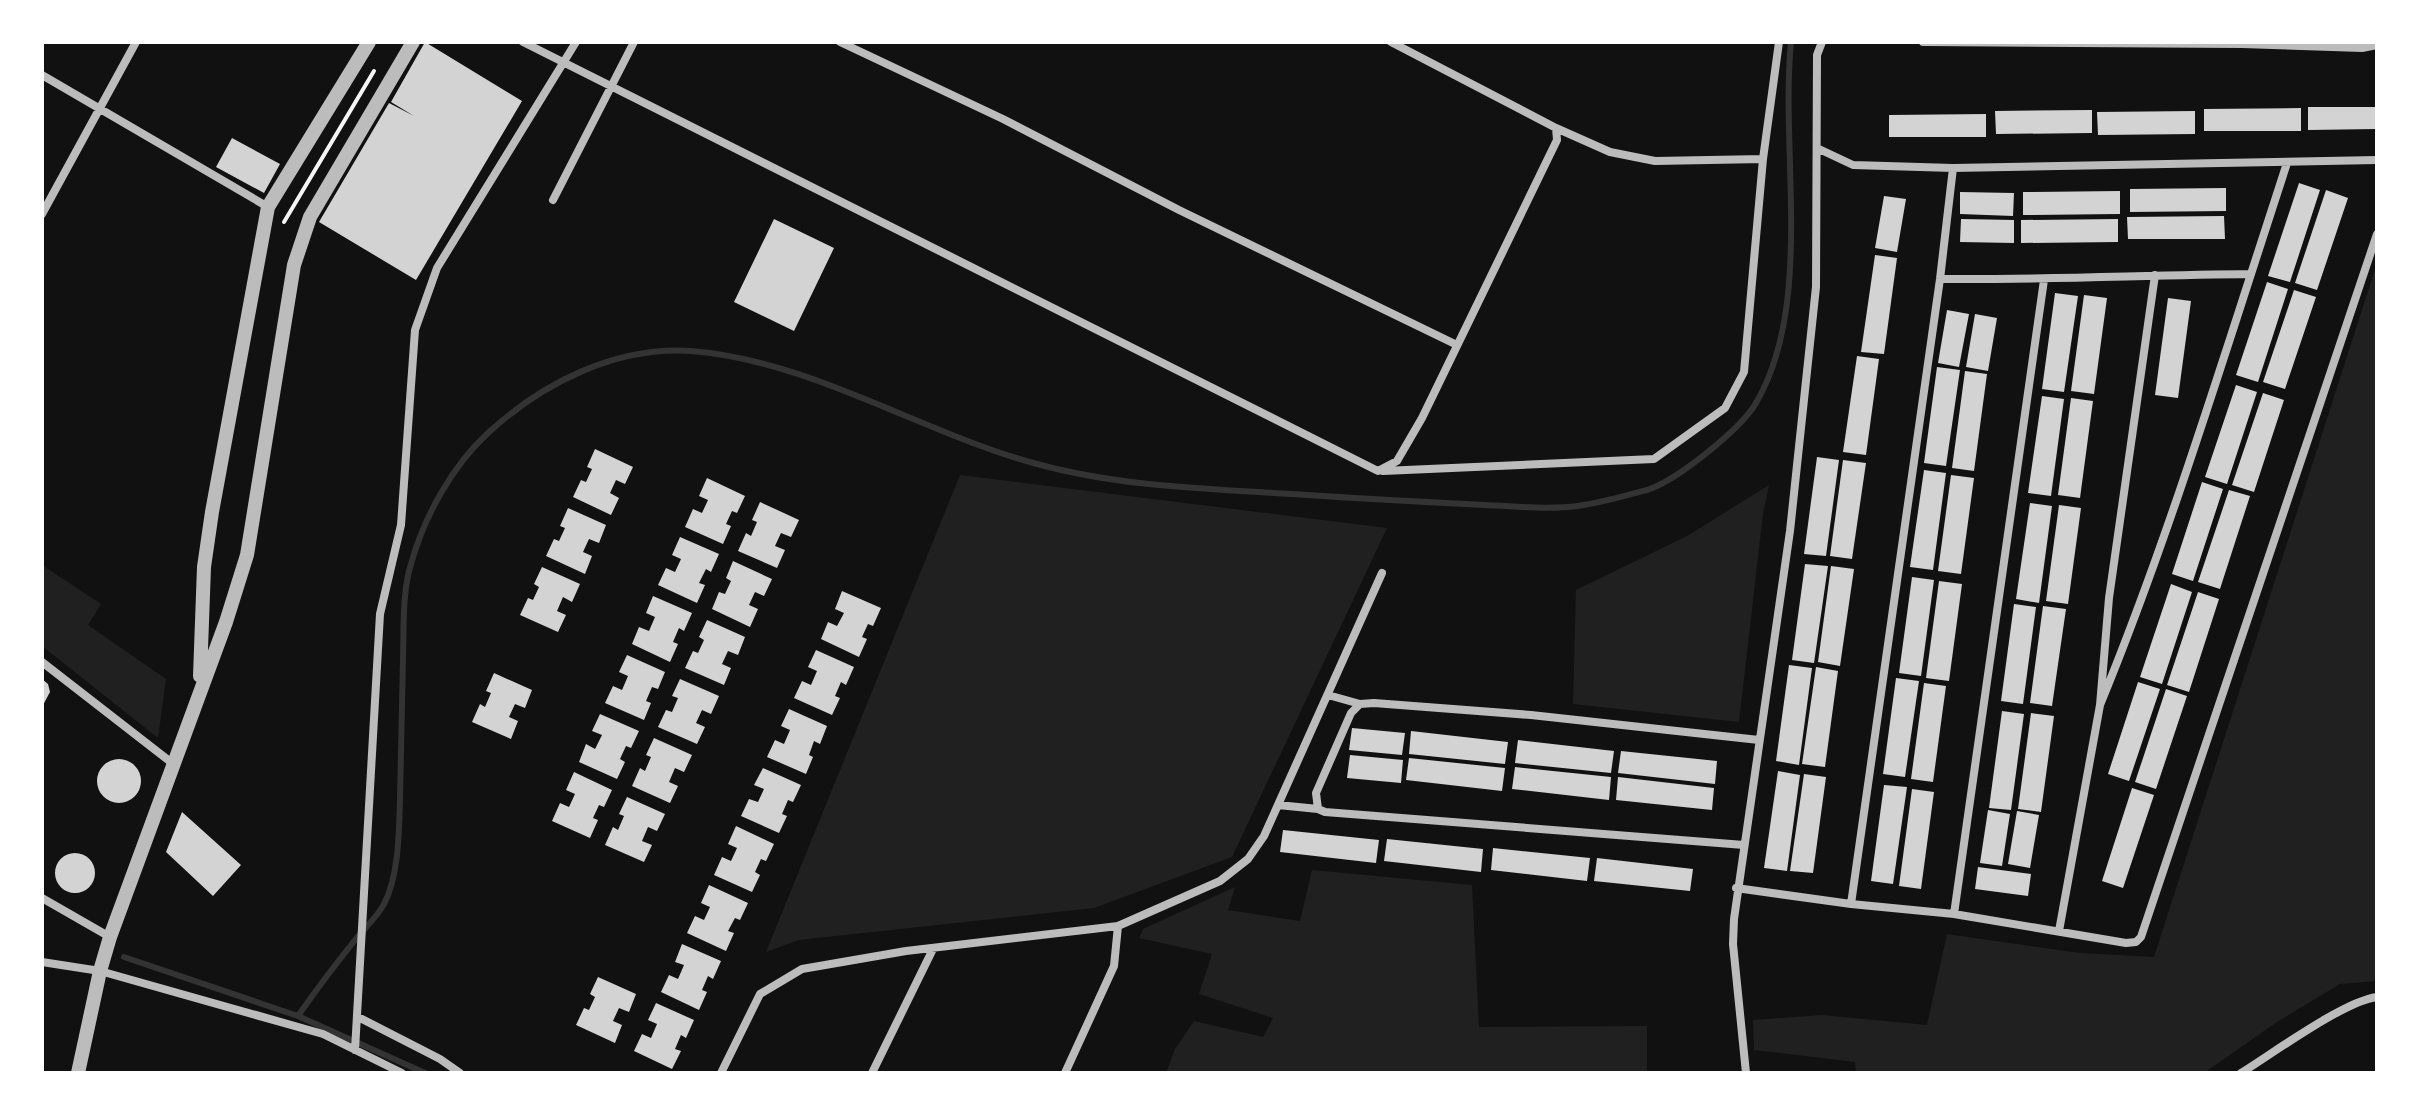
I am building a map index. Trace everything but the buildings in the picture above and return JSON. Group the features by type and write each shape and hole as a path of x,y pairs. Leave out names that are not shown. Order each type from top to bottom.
{"street":[{"path":"42,214 136,42"},
{"path":"200,688 202,604 212,512 268,207 369,42"},
{"path":"78,1073 110,937 230,611 247,555 298,253 310,217 413,42"},
{"path":"523,42 1378,471 1654,459 1725,408 1744,372 1763,159 1779,42"},
{"path":"355,1050 380,614 401,525 415,330 437,268 576,42"},
{"path":"553,200 634,42"},
{"path":"840,42 1003,119 1179,210 1457,345"},
{"path":"1391,42 1556,128 1610,152 1655,161 1763,159"},
{"path":"1746,1073 1733,944 1736,888 1790,531 1816,287 1819,149 1817,55 1822,42"},
{"path":"1923,42 2242,43 2362,48 2377,45"},
{"path":"42,75 268,207"},
{"path":"1378,471 1397,461 1422,418 1557,140 1556,128"},
{"path":"1819,149 1853,165 1953,168 2377,160"},
{"path":"2100,705 2158,556 2287,163"},
{"path":"1851,904 1953,168"},
{"path":"1736,888 1954,914 2126,943 2136,942 2141,937 2377,234"},
{"path":"1940,279 2044,280 2251,274"},
{"path":"2059,931 2100,705 2109,598 2155,275"},
{"path":"1954,914 2044,280"},
{"path":"721,1073 760,994 802,969 906,951 1118,926 1220,881 1248,859 1264,836 1382,573"},
{"path":"202,604 230,611"},
{"path":"42,662 172,763"},
{"path":"1328,695 1360,704 1531,715 1759,740"},
{"path":"1318,809 1316,793 1351,713 1360,704"},
{"path":"1278,805 1325,812 1744,845"},
{"path":"42,898 110,937"},
{"path":"1065,1073 1114,966 1118,926"},
{"path":"872,1073 933,949"},
{"path":"42,962 100,971 323,1034 402,1073"},
{"path":"2241,1073 2336,1013 2377,997"},
{"path":"358,1017 440,1059 460,1073"}],"shaded area":[{"path":"2377,263 2377,981 2340,984 2277,1022 2204,1073 1856,1073 1855,1062 1754,1050 1753,1020 1822,1015 1927,1025 1947,934 2080,953 2154,957"},
{"path":"960,475 1387,528 1232,857 1094,908 799,940 766,952"},
{"path":"1769,485 1739,722 1573,704 1576,590 1687,536"},
{"path":"42,565 101,604 88,625 166,679 158,738 42,646"},
{"path":"1312,870 1472,885 1479,1027 1647,1026 1647,1073 1166,1073 1175,1049 1194,1021 1263,1037 1273,1018 1199,994 1212,954 1139,938 1143,929 1235,887 1228,910 1300,921"}],"waterway":[{"path":"298,1016 378,913 393,880 399,825 405,598 417,546 441,493 463,461 488,433 532,398 582,371 608,362 663,351 691,351 735,357 779,368 866,399 951,435 1037,464 1137,483 1543,508 1586,505 1647,490 1674,476 1723,440 1756,403 1774,364 1790,274 1791,42"},
{"path":"124,957 298,1016 425,1073"}]}
